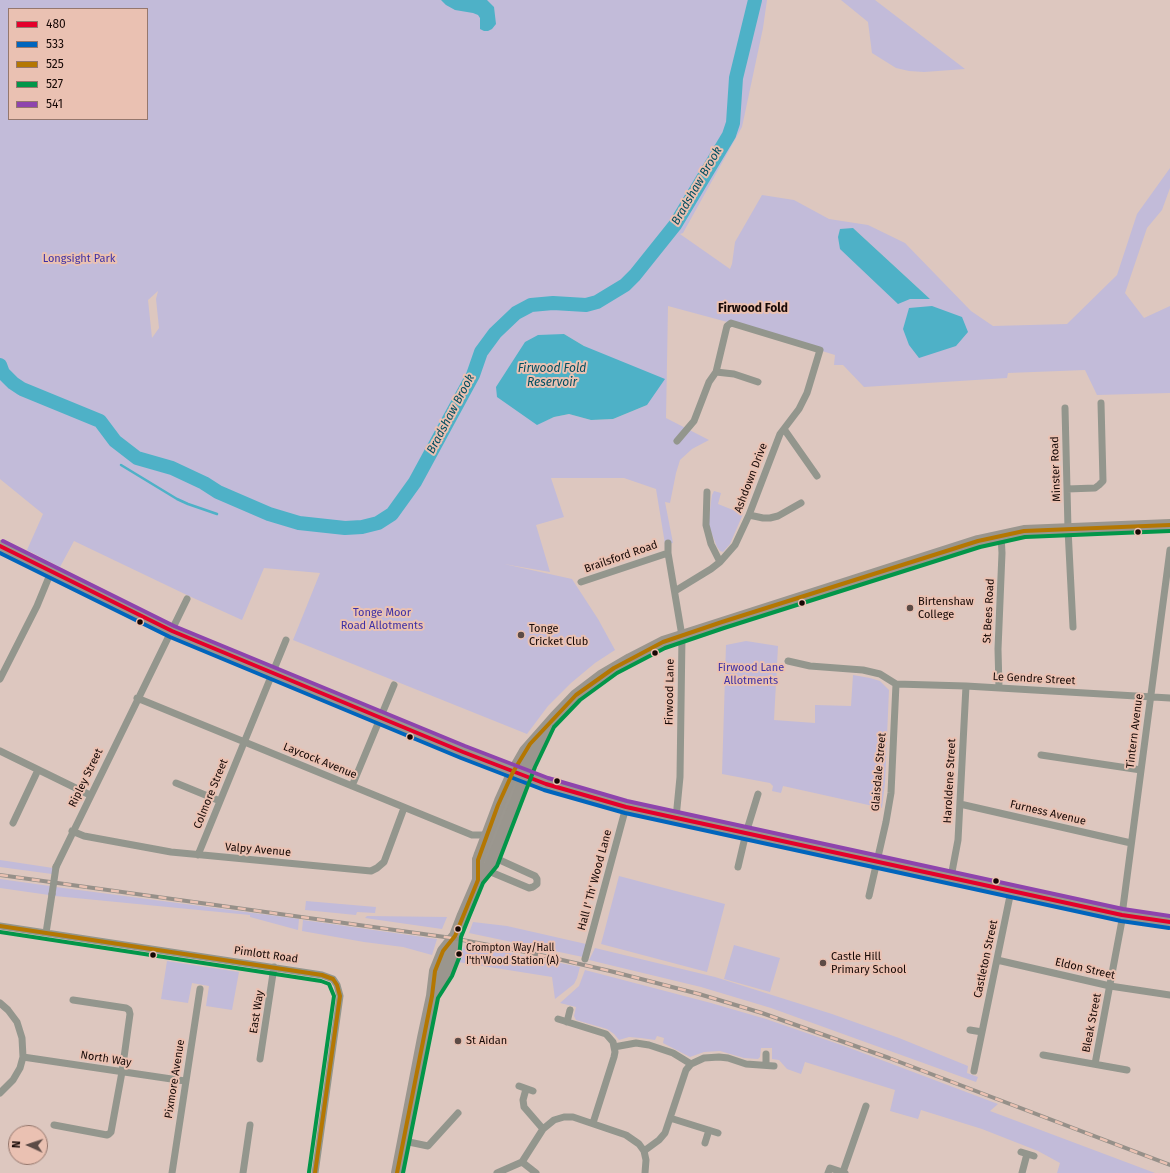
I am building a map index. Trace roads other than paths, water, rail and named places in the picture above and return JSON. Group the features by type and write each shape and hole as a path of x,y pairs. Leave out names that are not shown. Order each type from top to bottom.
{"highway":[{"path":"482,875 478,860 491,835 513,772 525,752 576,695 601,676 663,642 978,541 1001,535 1024,532 1170,525"},
{"path":"397,1173 432,996 446,974 452,956 455,936 482,875 490,864 530,765 549,724"}],"main road":[{"path":"0,546 172,631 272,674 525,777 567,791 626,807 746,834 1123,915 1170,922"},
{"path":"491,835 516,782 519,778 525,777"}],"street":[{"name":"Ashdown Drive","path":"675,591 711,570 735,545 749,515 780,434 799,409 807,393 820,350 731,323 727,326 716,372"},
{"path":"677,441 694,420 709,382 716,372 734,374 758,382"},
{"path":"1067,489 1095,488 1103,481 1101,403"},
{"name":"Minster Road","path":"1065,408 1068,530 1073,627"},
{"path":"784,429 817,476"},
{"path":"707,492 706,525 711,544 720,562"},
{"path":"749,515 770,518 778,516 801,503"},
{"name":"St Bees Road","path":"998,688 1002,553 1001,535"},
{"name":"Firwood Lane","path":"668,543 668,552 682,636 680,778 676,818"},
{"name":"Tintern Avenue","path":"1123,915 1131,843 1170,550"},
{"name":"Brailsford Road","path":"580,582 668,552"},
{"path":"0,679 37,606 51,572"},
{"name":"Ripley Street","path":"46,933 56,867 137,698 187,599"},
{"name":"Colmore Street","path":"198,855 286,640"},
{"path":"788,660 810,666 852,669 880,674 896,684"},
{"name":"Le Gendre Street","path":"896,684 966,686 1170,698"},
{"name":"Glaisdale Street","path":"869,896 891,793 896,684"},
{"path":"352,786 394,685"},
{"name":"Haroldene Street","path":"951,877 958,840 966,686"},
{"name":"Laycock Avenue","path":"137,698 472,835 491,835"},
{"path":"0,751 90,795"},
{"path":"1041,756 1141,770"},
{"path":"13,823 38,770"},
{"path":"176,783 220,801"},
{"path":"738,868 758,794"},
{"name":"Furness Avenue","path":"960,804 1131,843"},
{"name":"Hall I' Th' Wood Lane","path":"585,959 626,807"},
{"name":"Valpy Avenue","path":"72,831 84,836 171,852 371,871 384,862 404,808"},
{"path":"482,875 529,888 536,884 537,879 535,876 493,857"},
{"name":"Castleton Street","path":"974,1071 1011,891"},
{"name":"Bleak Street","path":"1096,1064 1123,915"},
{"name":"Pimlott Road","path":"0,926 328,976 333,979 340,990 340,996 314,1173"},
{"name":"Eldon Street","path":"997,960 1110,986 1170,995"},
{"name":"East Way","path":"260,1060 274,968"},
{"name":"Pixmore Avenue","path":"172,1173 200,989"},
{"path":"54,1125 110,1134 122,1072 130,1014 129,1010 126,1008 73,1000"},
{"path":"0,1003 8,1010 17,1022 22,1038 23,1057 20,1068 13,1080 0,1093"},
{"path":"566,1022 570,1010"},
{"path":"558,1019 606,1034 614,1042 614,1057 593,1123"},
{"path":"970,1030 982,1032"},
{"path":"657,1047 660,1039"},
{"path":"614,1047 636,1043 657,1047 673,1053 691,1064"},
{"path":"766,1054 766,1065"},
{"name":"Bleak Street","path":"1043,1055 1127,1070"},
{"name":"North Way","path":"23,1057 185,1081"},
{"path":"644,1151 659,1140 665,1133 686,1070 691,1064 704,1058 719,1057 728,1058 746,1064 774,1066"},
{"path":"526,1089 523,1100 524,1107 543,1129"},
{"path":"828,1173 830,1168 844,1173 864,1106 874,1109"},
{"path":"404,1141 428,1146 458,1113"},
{"path":"497,1173 522,1162 543,1129 554,1120 564,1117 573,1117 626,1135 639,1144 644,1151 646,1160 645,1173"},
{"path":"670,1118 718,1133"},
{"path":"243,1173 250,1125"},
{"path":"705,1143 709,1130"},
{"path":"1022,1173 1027,1154"},
{"path":"522,1162 536,1173"}],"water":[{"path":"441,0 487,0 494,7 496,24 492,29 484,31 480,29 480,18 478,15 455,10"},
{"path":"853,228 930,299 910,299 898,304 840,249 838,237 840,229"},
{"path":"932,306 962,317 968,332 956,346 919,358 909,345 903,329 909,308"},
{"name":"Firwood Fold Reservoir","path":"564,334 584,346 665,379 647,405 613,419 591,420 569,414 554,417 537,425 497,397 496,387 525,342 538,335"}],"waterway":[{"name":"Bradshaw Brook","path":"0,365 3,373 13,383 22,389 100,421 115,441 137,458 172,468 204,483 218,492 269,514 299,523 345,528 362,527 378,523 392,514 415,482 473,375 481,352 495,333 516,313 531,305 553,303 586,305 597,302 625,285 635,275 675,225 729,135 733,123 736,78 755,0"},
{"path":"121,465 177,499 217,514"}],"railway":[{"path":"0,875 452,938 536,954 610,971 699,994 762,1013 889,1058 1170,1165"}],"place":[{"name":"Birtenshaw College","path":"910,608"},
{"name":"Tonge Cricket Club","path":"521,635"},
{"name":"Crompton Way/Hall I'th'Wood Station (A)","path":"459,954"},
{"name":"Castle Hill Primary School","path":"823,963"},
{"name":"St Aidan","path":"458,1041"}],"district":[{"name":"Firwood Fold","path":"753,309"}],"park label":[{"name":"Longsight Park","path":"79,259"},
{"name":"Tonge Moor Road Allotments","path":"382,619"},
{"name":"Firwood Lane Allotments","path":"751,674"}]}
